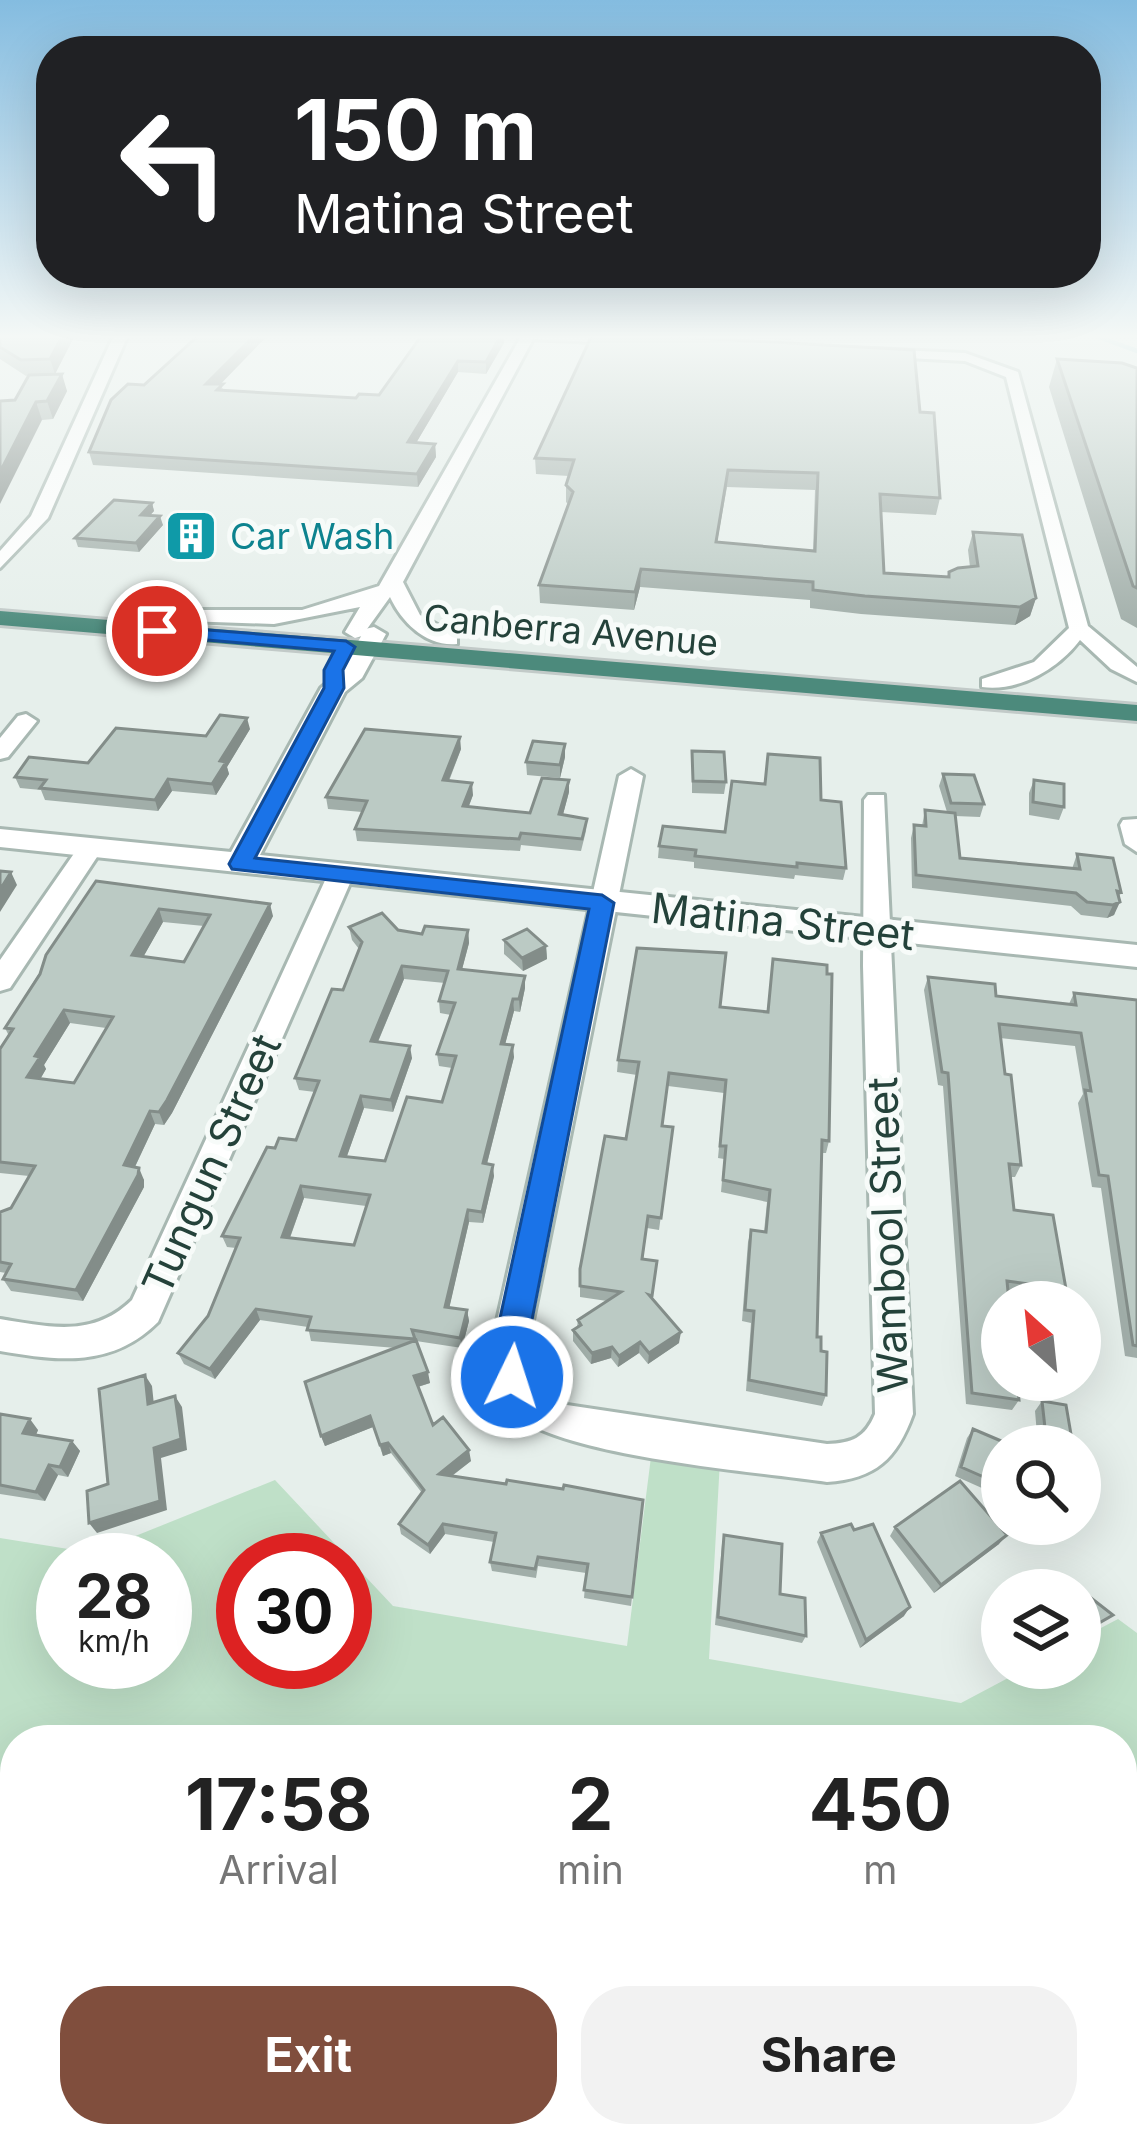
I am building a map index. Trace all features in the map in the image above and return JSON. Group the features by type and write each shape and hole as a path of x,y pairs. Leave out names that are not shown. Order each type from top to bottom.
{"highway":[{"name":"Canberra Avenue","path":"0,602 1137,713"},
{"name":"Canberra Avenue","path":"0,618 360,640 450,640 1137,695"}],"street":[{"path":"0,562 39,518 76,435"},
{"path":"240,864 334,688 353,673 360,640 391,602 394,582 475,435"},
{"path":"1029,435 1079,628 1095,646 1137,676"},
{"path":"164,616 318,614 344,609 394,582"},
{"path":"394,582 403,612 414,623 450,640"},
{"path":"989,683 1045,667 1057,659 1079,628"},
{"path":"0,752 26,721"},
{"path":"602,903 631,776"},
{"path":"876,800 878,932"},
{"name":"Matina Street","path":"0,838 1137,956"},
{"path":"0,981 91,848"},
{"name":"Tungun Street","path":"0,1335 91,1345 118,1335 145,1311 341,874"},
{"name":"Wambool Street","path":"602,903 513,1330 512,1377 536,1412 564,1423 827,1463 855,1462 874,1454 887,1437 894,1414 878,932"}],"green space":[{"path":"652,1449 720,1460 709,1659 961,1703 987,1689 1101,1689 1101,1628 1118,1619 1137,1633 1137,1725 0,1725 0,1538 36,1544 36,1689 192,1689 192,1533 143,1533 275,1480 325,1533 216,1533 216,1689 372,1689 372,1584 393,1606 627,1646"}],"building":[{"path":"0,435 19,435 0,472"},
{"path":"96,435 412,435 408,442 435,444 417,474 89,452"},
{"path":"546,435 936,435 940,498 880,494 884,573 949,577 958,568 978,566 973,532 1022,535 1036,598 1020,607 865,596 813,590 813,582 641,569 635,592 539,585 573,492 566,485 574,460 535,458","holes":["728,470 818,473 815,551 716,542"]},
{"path":"1082,435 1137,435 1137,588"},
{"path":"114,500 152,503 141,515 160,516 136,543 75,538"},
{"path":"220,715 247,718 220,761 226,762 212,784 168,779 155,800 40,788 46,780 15,777 29,757 88,763 116,728 206,736"},
{"path":"365,729 460,737 443,780 472,783 463,806 530,813 542,778 569,780 559,814 587,819 582,839 355,829 367,801 326,797"},
{"path":"533,741 565,744 560,765 526,762"},
{"path":"692,751 724,752 726,782 693,781"},
{"path":"768,754 820,758 821,800 841,802 846,868 695,856 696,850 659,846 663,826 725,832 732,781 765,784"},
{"path":"943,774 974,775 984,804 951,803"},
{"path":"1034,780 1064,784 1064,807 1033,802"},
{"path":"925,810 955,813 960,858 1080,869 1077,854 1113,858 1120,902 1087,902 1076,893 916,875 914,825 926,826"},
{"path":"0,871 11,872 0,890"},
{"path":"96,881 270,904 167,1100 159,1112 150,1111 124,1165 139,1168 138,1175 76,1290 3,1279 11,1264 0,1262 0,1212 11,1208 35,1166 0,1162 0,1049 13,1029 5,1028 40,974 46,955","holes":["159,909 210,915 184,962 132,955","64,1010 113,1017 74,1083 27,1077"]},
{"path":"382,913 398,930 422,934 425,926 468,930 458,969 525,976 519,999 513,999 501,1044 513,1045 483,1163 493,1165 482,1212 468,1210 445,1307 467,1310 460,1338 412,1330 415,1339 307,1330 311,1317 256,1309 210,1369 178,1353 208,1316 240,1238 222,1236 267,1147 275,1148 279,1138 296,1140 319,1081 295,1078 332,989 343,990 362,942 349,927","holes":["402,966 448,971 439,1001 455,1003 437,1054 456,1056 442,1102 407,1097 385,1161 340,1156 361,1096 391,1100 410,1046 371,1041","301,1186 370,1195 354,1245 282,1237"]},
{"path":"527,929 546,946 522,958 504,940"},
{"path":"637,948 726,953 720,1007 768,1012 773,959 827,965 827,974 832,974 829,1141 822,1140 817,1337 821,1337 821,1351 827,1352 826,1395 749,1380 754,1311 745,1310 751,1230 766,1232 770,1190 723,1180 726,1146 720,1146 726,1080 669,1073 662,1126 673,1127 661,1218 648,1216 642,1259 657,1261 649,1295 681,1332 649,1353 640,1342 619,1356 612,1347 592,1353 573,1330 581,1325 578,1320 621,1292 580,1286 580,1269 605,1136 626,1139 639,1062 618,1060"},
{"path":"928,977 995,984 996,996 1076,1005 1074,993 1137,1000 1137,1346 1133,1345 1108,1176 1099,1175 1081,1033 999,1024 1005,1074 1011,1075 1021,1165 1009,1164 1014,1210 1053,1215 1065,1281 981,1281 981,1394 972,1393 948,1073 942,1072"},
{"path":"416,1340 428,1372 414,1376 433,1425 443,1417 469,1450 439,1474 506,1484 507,1480 563,1489 564,1485 643,1500 632,1597 584,1590 588,1564 538,1557 535,1569 490,1562 496,1533 443,1524 428,1545 399,1524 424,1490 388,1443 380,1445 370,1416 321,1436 305,1382"},
{"path":"145,1375 148,1404 175,1396 181,1439 154,1448 160,1501 89,1523 87,1491 108,1484 99,1389"},
{"path":"1042,1401 1066,1405 1069,1425 1045,1425"},
{"path":"0,1414 30,1419 23,1433 72,1441 60,1467 49,1465 36,1492 0,1485"},
{"path":"973,1429 981,1432 981,1476 961,1467"},
{"path":"960,1481 981,1505 981,1545 994,1545 941,1585 895,1527"},
{"path":"851,1524 854,1530 873,1524 910,1607 866,1640 821,1533"},
{"path":"724,1535 782,1544 780,1594 805,1598 806,1636 718,1617"},
{"path":"1101,1606 1113,1615 1101,1622"}],"place":[{"name":"Car Wash","path":"191,536"}],"route":[{"path":"157,631 346,647 334,670 334,688 323,712 240,864 602,903 513,1330 512,1377"}]}
